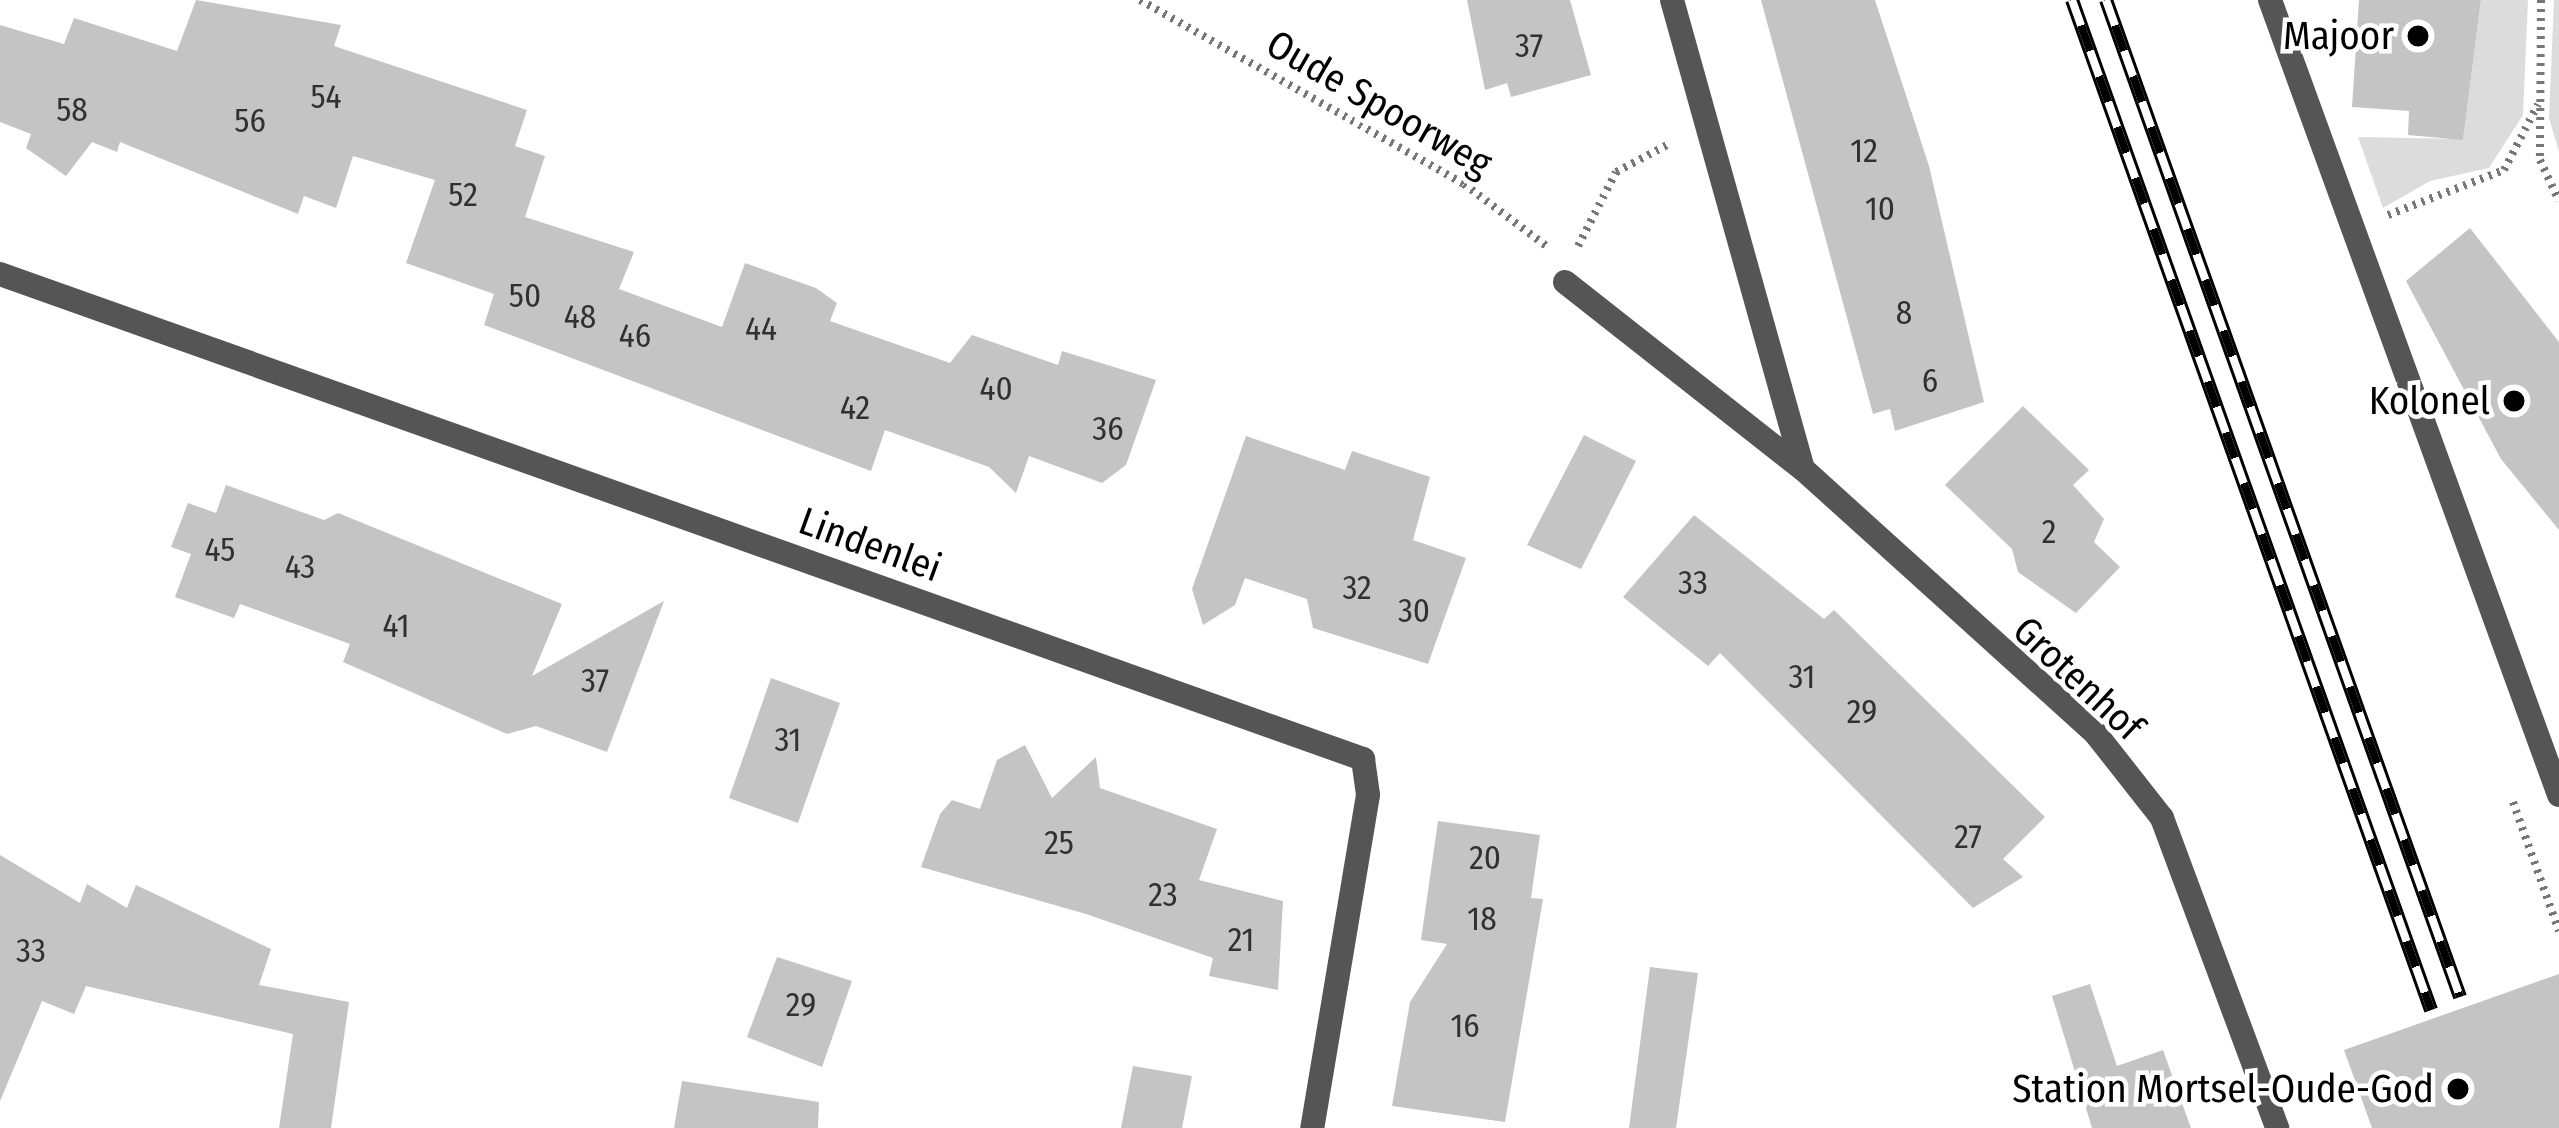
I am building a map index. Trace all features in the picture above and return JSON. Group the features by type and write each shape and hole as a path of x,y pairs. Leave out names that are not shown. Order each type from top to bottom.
{"street":[{"path":"1672,0 1713,131 1803,469"},
{"path":"2270,0 2559,795"},
{"name":"Lindenlei","path":"0,274 1363,759 1368,795 1312,1128"},
{"name":"Grotenhof","path":"1565,282 1803,469 2096,734 2162,818 2277,1128"}],"path":[{"name":"Oude Spoorweg","path":"1140,0 1464,184 1556,253 1565,282"},
{"path":"2541,0 2540,160 2559,201"},
{"path":"2355,233 2417,196 2504,170 2538,104"},
{"path":"1565,282 1616,172 1713,131"}],"shaded area":[{"path":"2481,0 2528,0 2523,115 2489,168 2430,181 2383,208 2358,137 2463,139"},
{"path":"2554,0 2559,0 2559,152 2549,118"}],"building":[{"path":"196,0 341,25 334,46 527,110 515,146 545,156 525,217 634,252 619,289 722,327 745,263 816,288 837,303 830,321 950,363 972,335 1058,365 1062,351 1156,380 1126,465 1102,483 1029,456 1016,493 989,467 885,430 871,471 484,325 494,294 406,263 435,180 353,156 336,208 304,196 298,214 120,142 117,152 92,142 66,176 26,148 31,134 0,122 0,25 64,44 74,18 177,51"},
{"path":"1467,0 1570,0 1591,75 1511,97 1507,83 1485,90"},
{"path":"1761,0 1875,0 1929,166 1984,402 1895,431 1890,409 1873,414"},
{"name":"Majoor","path":"2359,0 2481,0 2463,140 2408,135 2409,111 2352,107"},
{"name":"Kolonel","path":"2470,228 2559,342 2559,530 2501,459 2406,281"},
{"path":"2023,406 2089,470 2073,485 2104,519 2094,542 2120,567 2076,613 2018,572 2012,549 1945,485"},
{"path":"1584,435 1636,461 1581,569 1527,545"},
{"path":"1246,436 1345,470 1352,451 1430,477 1413,540 1466,558 1428,664 1313,628 1307,599 1245,578 1235,605 1203,625 1192,589"},
{"path":"226,485 324,520 338,513 562,604 532,676 664,601 607,752 536,726 507,734 343,662 350,644 240,604 234,618 175,597 191,554 171,547 188,503 216,513"},
{"path":"1694,515 1824,619 1834,610 2045,817 2003,859 2023,877 1973,908 1720,653 1708,666 1623,597"},
{"path":"771,678 840,703 798,823 729,798"},
{"path":"1025,745 1052,798 1096,757 1100,788 1217,829 1199,880 1283,901 1278,990 1209,976 1213,958 1086,914 921,867 940,814 952,800 980,809 997,760"},
{"path":"1438,821 1540,835 1531,898 1543,899 1505,1122 1392,1106 1410,1002 1447,944 1421,940"},
{"path":"0,855 80,903 87,884 127,908 136,885 271,949 259,985 349,1002 331,1128 279,1128 293,1034 86,986 74,1014 42,1001 0,1101"},
{"path":"777,957 852,981 822,1067 747,1037"},
{"path":"1650,967 1698,973 1676,1128 1629,1128"},
{"name":"Station Mortsel-Oude-God","path":"2559,974 2559,1128 2372,1128 2344,1050"},
{"path":"2090,984 2117,1066 2163,1050 2191,1128 2092,1128 2052,996"},
{"path":"1133,1066 1192,1076 1182,1128 1121,1128"},
{"path":"682,1081 819,1102 818,1128 674,1128"}],"railway":[{"path":"2072,0 2431,1010"},
{"path":"2106,0 2460,997"}],"place":[{"name":"Majoor","path":"2418,36"},
{"name":"Kolonel","path":"2514,401"},
{"name":"Station Mortsel-Oude-God","path":"2458,1089"}]}
